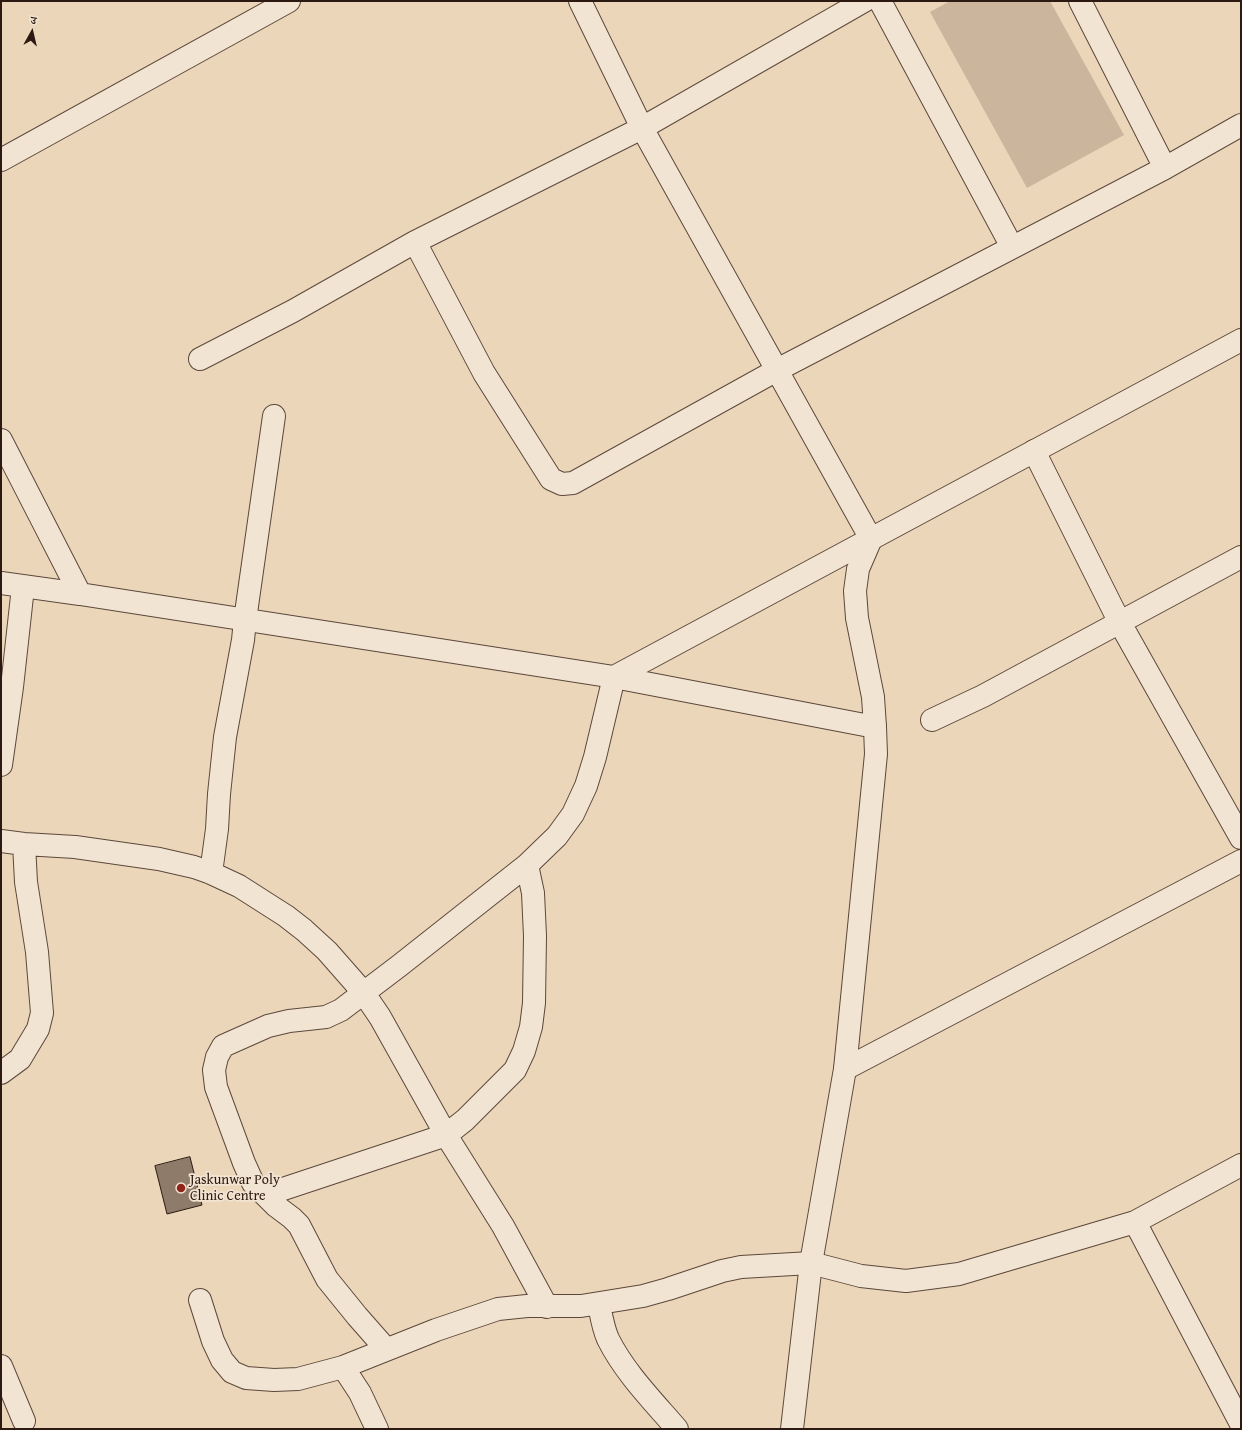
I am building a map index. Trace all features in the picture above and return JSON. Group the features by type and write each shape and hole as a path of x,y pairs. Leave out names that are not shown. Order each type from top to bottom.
{"street":[{"path":"1,160 289,1"},
{"path":"580,1 642,128 870,539"},
{"path":"200,360 293,311 415,242 642,128 864,1"},
{"path":"880,1 1012,247"},
{"path":"1080,1 1166,168"},
{"path":"415,242 484,372 551,479 562,484 573,483 777,370 1166,168 1241,125"},
{"path":"386,1348 357,1316 327,1279 299,1225 276,1206 253,1183 244,1163 216,1087 214,1070 217,1057 223,1046 268,1026 326,1017 341,1010 527,865 557,836 574,814 586,786 595,757 614,677 1241,340"},
{"path":"211,872 219,816 219,794 225,737 243,640 274,416"},
{"path":"1,440 80,594"},
{"path":"1034,451 1120,623 1241,838"},
{"path":"792,1429 811,1263 845,1069 876,754 873,697 857,618 855,591 858,569 870,539"},
{"path":"932,720 983,696 1241,557"},
{"path":"1,583 614,677 875,726"},
{"path":"1,765 11,694 23,586"},
{"path":"1,841 75,847 159,859 194,867 211,872 239,886 286,916 327,951 363,992 392,1038 446,1135 503,1226 547,1307"},
{"path":"1,1073 20,1060 38,1029 42,1013 37,952 26,882 24,844"},
{"path":"845,1069 1241,861"},
{"path":"265,1195 446,1135 465,1120 515,1070 524,1051 531,1027 534,1003 535,944 533,893 527,865"},
{"path":"200,1300 213,1341 222,1360 232,1372 246,1378 274,1380 298,1379 343,1367 386,1348 498,1309 527,1306 547,1307 599,1304 668,1290 722,1271 735,1268 760,1265 811,1263 861,1276 906,1281 959,1274 1135,1222 1241,1165"},
{"path":"1135,1222 1241,1424"},
{"path":"599,1304 608,1338 616,1353 637,1382 677,1429"},
{"path":"1,1366 24,1421"},
{"path":"343,1367 360,1393 377,1429"}],"shaded area":[{"path":"950,1 1050,1 1124,135 1027,188 930,12"}],"building":[{"path":"190,1157 202,1205 167,1214 155,1166"}],"place":[{"name":"Jaskunwar Poly Clinic Centre","path":"181,1188"}]}
